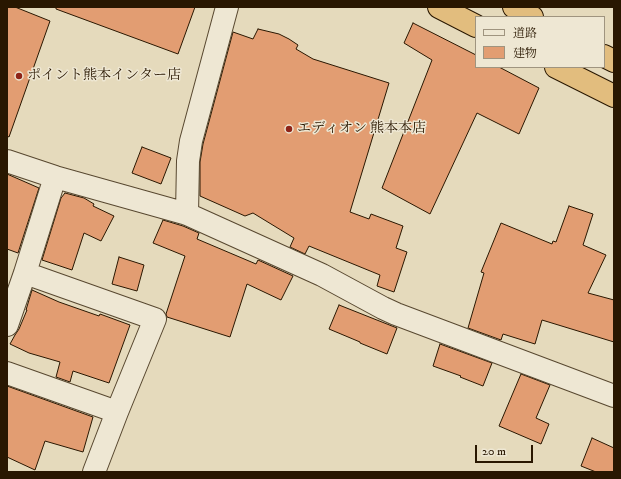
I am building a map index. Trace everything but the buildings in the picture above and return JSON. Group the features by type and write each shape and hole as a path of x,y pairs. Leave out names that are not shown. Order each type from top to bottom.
{"highway":[{"path":"439,7 475,25"},
{"path":"514,7 530,16"},
{"path":"605,56 614,61"},
{"path":"558,68 614,96"}],"street":[{"path":"187,214 188,161 191,141 227,7"},
{"path":"7,161 55,177 187,214 322,275 396,314 614,396"},
{"path":"7,324 25,273 55,177"},
{"path":"25,273 155,319 94,472"},
{"path":"7,374 117,412"}],"place":[{"name":"ポイント熊本インター店","path":"19,76"},
{"name":"エディオン 熊本本店","path":"289,129"}]}
